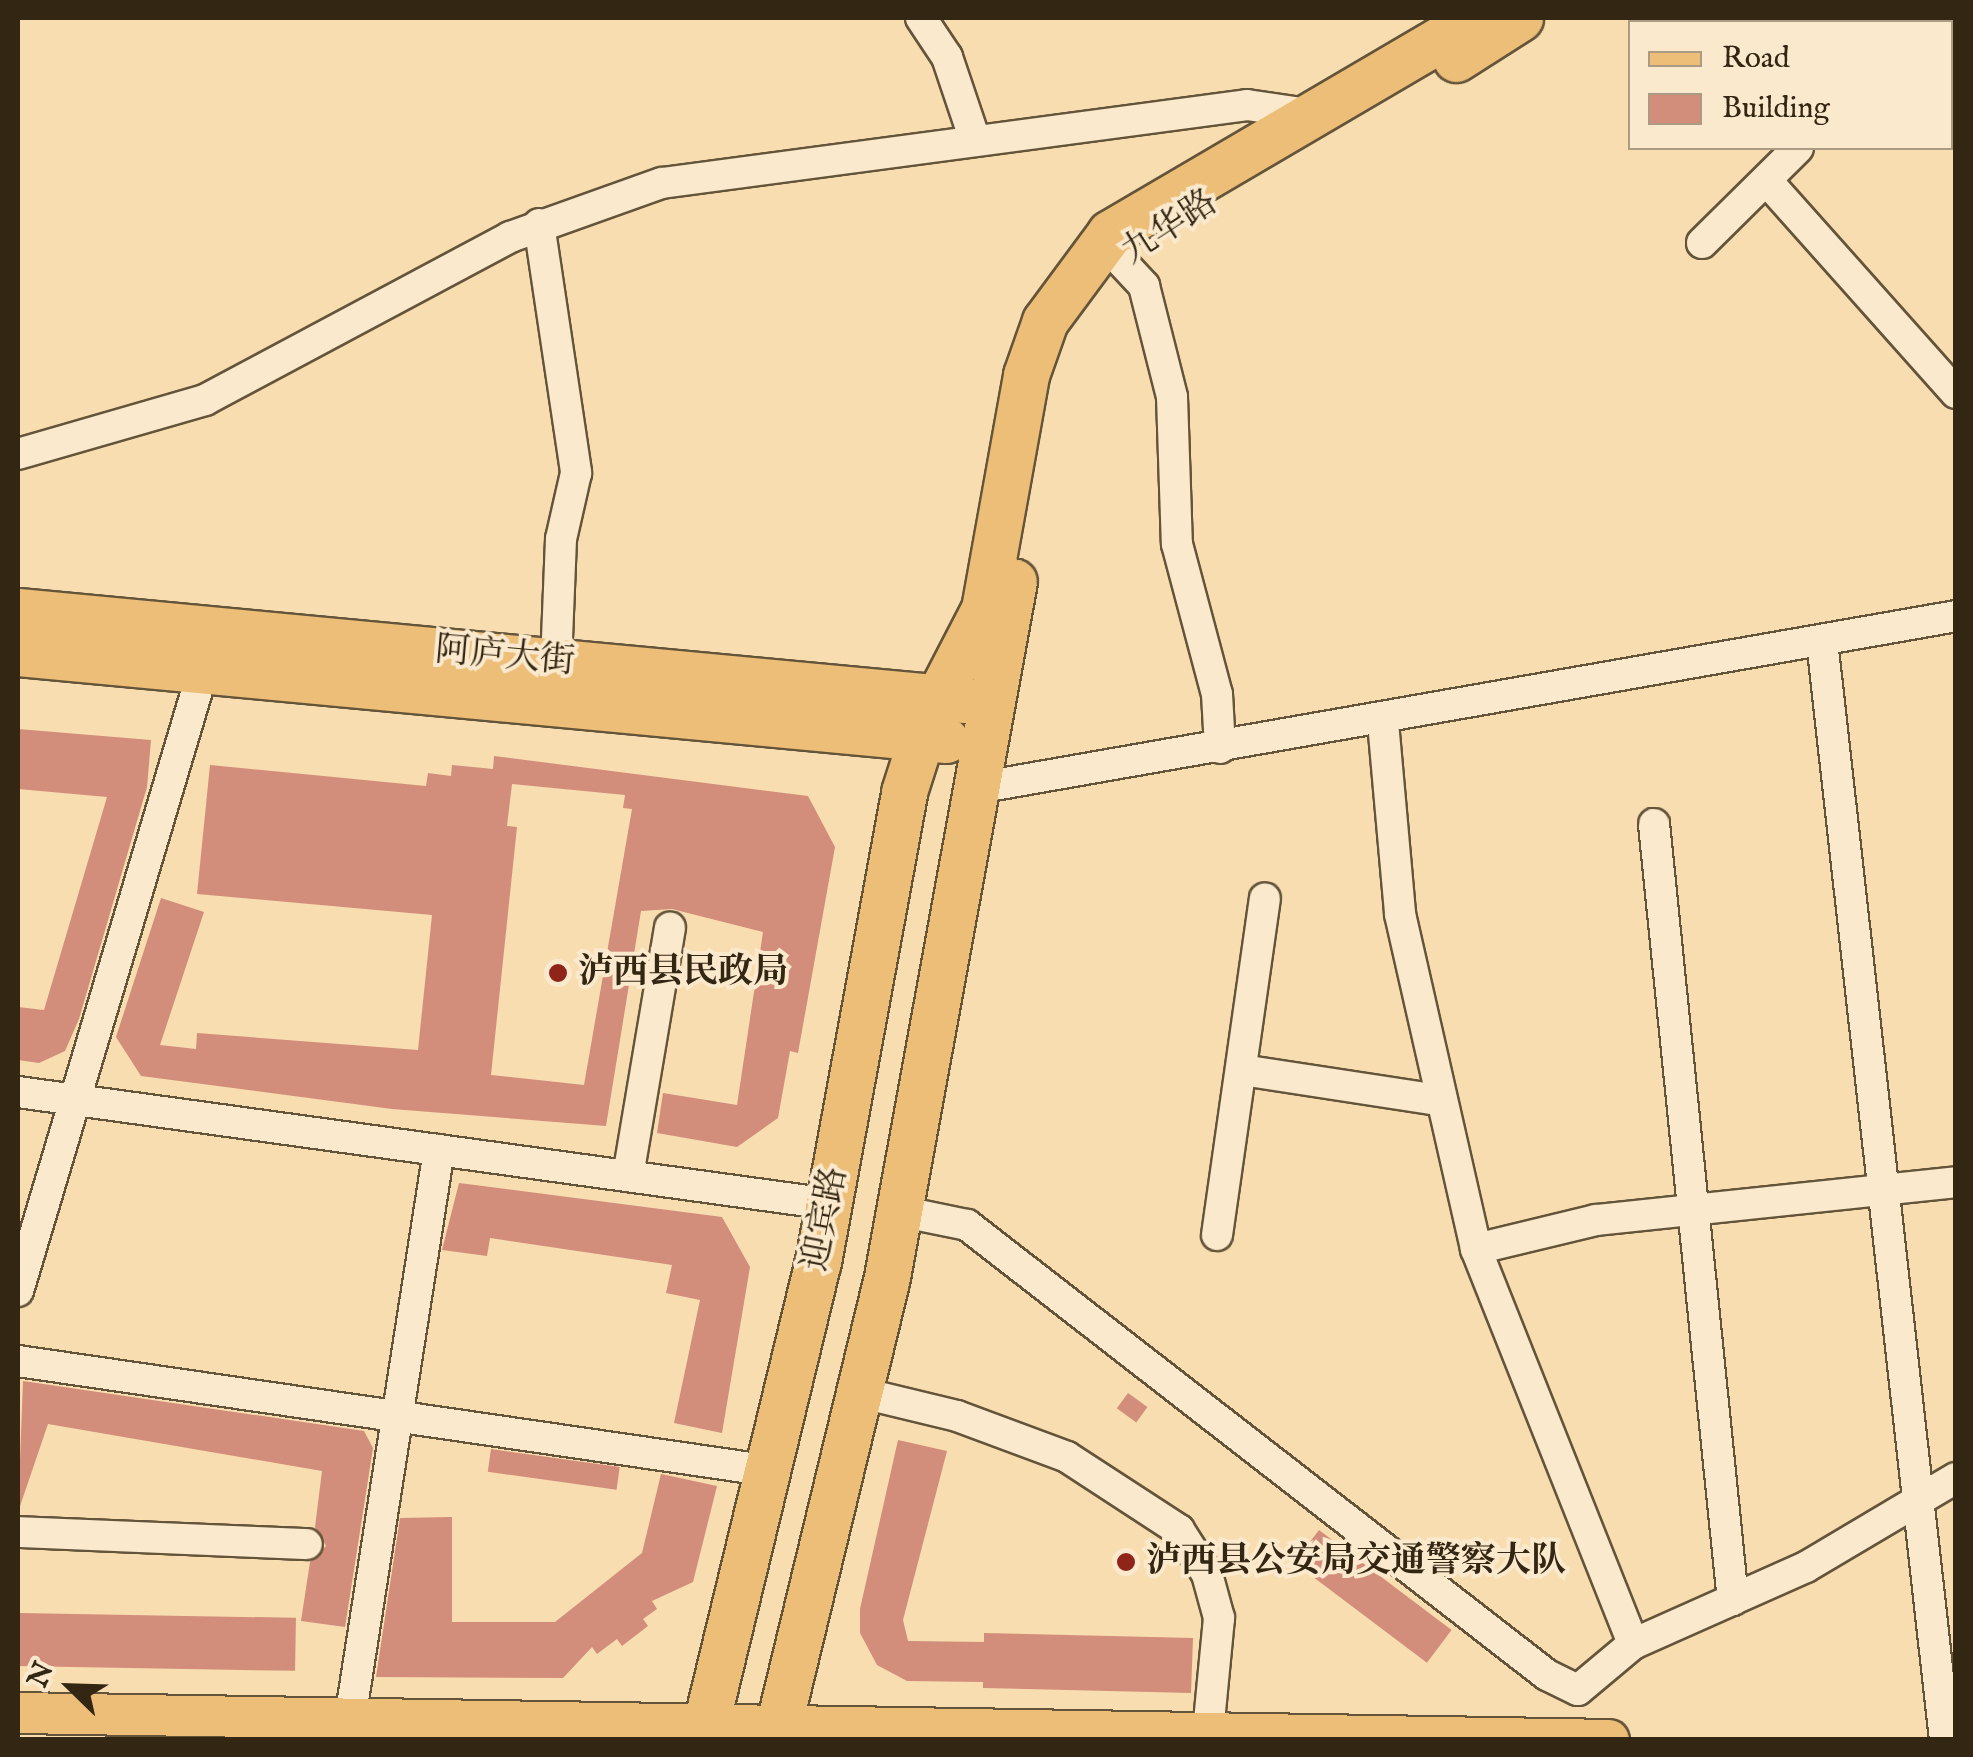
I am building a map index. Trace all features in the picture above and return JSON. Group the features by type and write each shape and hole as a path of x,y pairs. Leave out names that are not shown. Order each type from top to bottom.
{"highway":[{"name":"九华路","path":"929,718 984,609 1026,375 1064,286 1110,233 1476,18"},
{"name":"九华路","path":"988,723 1050,381 1078,310 1119,258 1520,18"},
{"name":"阿庐大街","path":"18,611 209,650 556,662 929,718"},
{"path":"18,652 209,650 988,723"},
{"name":"迎宾路","path":"704,1733 770,1471 829,1204 897,823 929,718"},
{"name":"迎宾路","path":"776,1733 862,1393 900,1211 988,723"}],"main road":[{"path":"18,1713 350,1719 704,1733 1208,1733 1609,1740"}],"street":[{"path":"922,18 947,57 974,137"},
{"path":"18,454 135,425 246,382 539,224 713,173 1247,105 1315,115"},
{"path":"1702,243 1796,150"},
{"path":"1767,181 1956,393"},
{"path":"539,224 576,473 561,539 556,662"},
{"path":"1119,258 1144,286 1172,397 1177,544 1216,694 1220,748"},
{"path":"977,788 1384,722 1956,616"},
{"path":"1822,641 1919,1500 1942,1591 1945,1740"},
{"path":"18,1291 209,650"},
{"path":"1384,722 1400,914 1439,1100 1476,1249 1633,1644"},
{"path":"1654,824 1733,1600"},
{"path":"1217,1235 1266,898"},
{"path":"628,1176 670,928"},
{"path":"1242,1070 1439,1100"},
{"path":"18,1092 829,1204"},
{"path":"350,1719 439,1150"},
{"path":"1476,1249 1551,1228 1956,1182"},
{"path":"900,1211 967,1224 1547,1676 1578,1690"},
{"path":"18,1361 770,1471"},
{"path":"862,1393 1049,1449 1179,1530 1207,1574 1219,1618 1208,1733"},
{"path":"1578,1690 1633,1644 1733,1600 1956,1478"},
{"path":"18,1532 307,1544"},
{"path":"1578,1690 1578,1739"}],"building":[{"path":"18,729 151,740 147,787 79,1019 65,1051 39,1063 18,1060 18,1007 44,1010 107,797 18,789"},
{"path":"494,756 808,796 835,847 798,1053 790,1051 778,1118 737,1147 657,1133 663,1093 737,1105 763,932 672,909 641,911 606,1126 392,1109 141,1076 116,1037 161,898 204,912 160,1045 196,1049 197,1033 418,1050 432,915 197,894 210,765 426,786 428,773 451,776 452,765 493,769","holes":["512,784 625,795 623,808 632,809 584,1085 491,1075 517,827 507,826"]},
{"path":"459,1183 722,1217 750,1267 722,1433 674,1423 700,1300 666,1293 672,1265 490,1238 487,1256 442,1250"},
{"path":"23,1381 364,1431 373,1448 345,1627 301,1621 310,1562 326,1546 315,1527 322,1471 48,1424 18,1512"},
{"path":"1128,1393 1147,1407 1136,1422 1117,1408"},
{"path":"898,1440 947,1451 903,1620 908,1641 984,1642 984,1633 1193,1638 1191,1693 983,1688 983,1682 907,1681 877,1665 860,1633 860,1609"},
{"path":"491,1449 620,1467 617,1490 488,1472"},
{"path":"661,1474 717,1486 693,1582 652,1601 657,1609 643,1619 648,1626 622,1646 617,1639 597,1654 592,1647 563,1678 376,1677 400,1518 452,1517 452,1622 555,1622 642,1553"},
{"path":"1319,1530 1452,1630 1427,1663 1294,1563"},
{"path":"18,1613 296,1618 295,1671 18,1666"}],"place":[{"name":"泸西县民政局","path":"558,973"},
{"name":"泸西县公安局交通警察大队","path":"1126,1562"}]}
